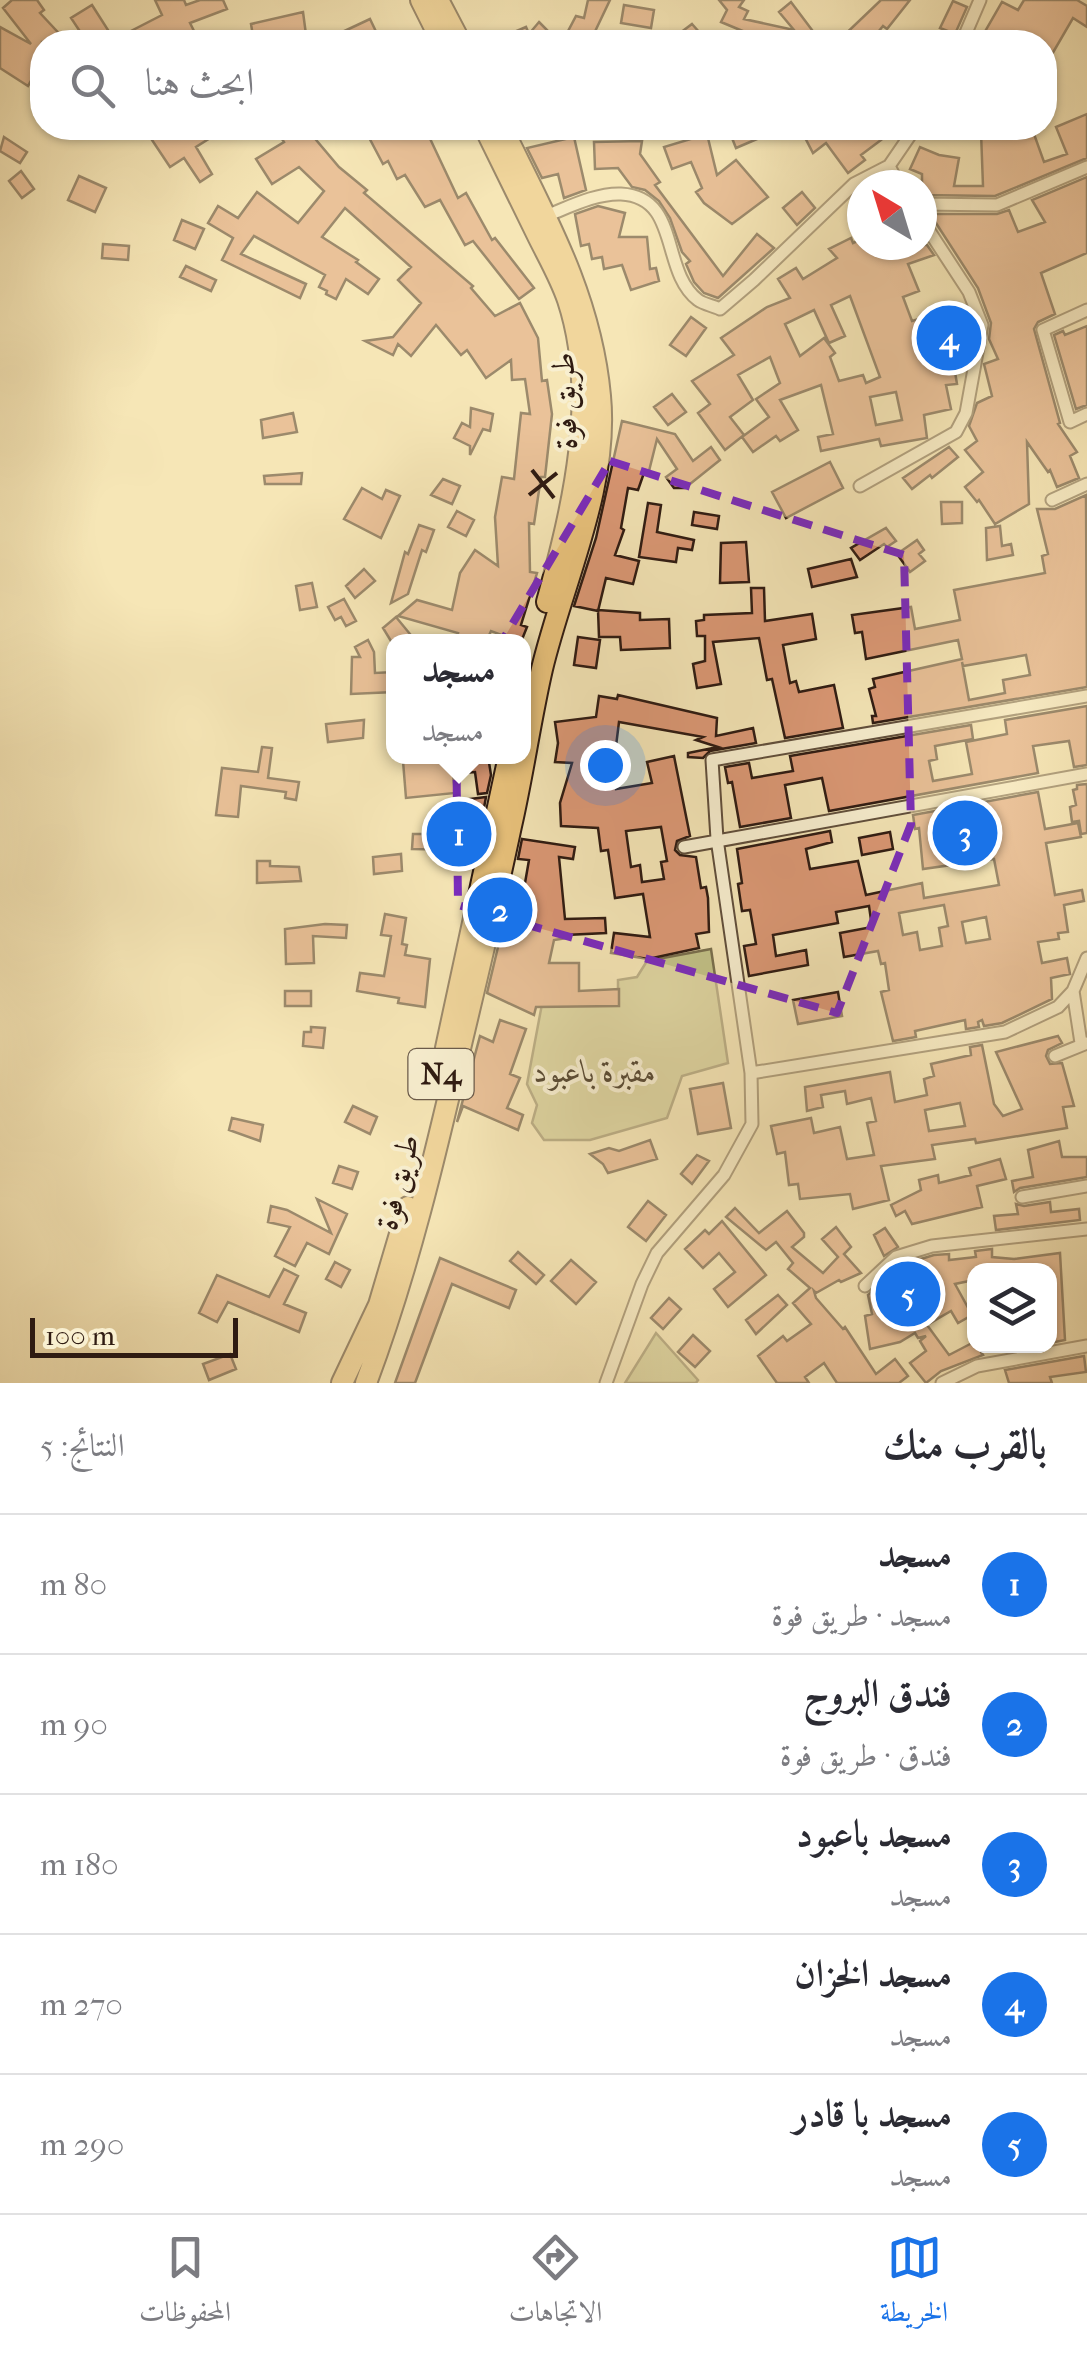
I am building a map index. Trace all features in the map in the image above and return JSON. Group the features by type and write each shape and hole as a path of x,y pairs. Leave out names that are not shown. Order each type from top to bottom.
{"highway":[{"path":"421,0 436,30"},
{"path":"438,0 454,30"},
{"name":"طريق فوة","path":"491,140 568,300 577,336 582,393 583,486 531,727"},
{"name":"طريق فوة","path":"508,140 582,300 600,399 600,437 531,666"},
{"name":"طريق فوة","path":"342,1383 379,1305 411,1195 434,1108 507,764"},
{"name":"طريق فوة","path":"366,1383 394,1307 430,1176 524,764"}],"street":[{"path":"967,30 980,0"},
{"path":"546,216 593,198 619,194 640,197 663,217 675,268 698,300 720,309 854,184 889,166 907,140"},
{"path":"889,166 891,170"},
{"path":"937,204 997,204 1087,167"},
{"path":"860,486 956,432 966,413 982,325 969,292 937,243"},
{"path":"1087,310 1043,330 1070,422 1087,414"},
{"path":"1052,500 1087,484"},
{"path":"606,1383 657,1253 724,1175 752,1124 752,1073 717,839 712,760 1087,696"},
{"path":"684,847 1087,774"},
{"path":"752,1073 1005,1032 1058,1007 1073,992 1087,958"},
{"path":"1055,1056 1084,1043 1073,992"},
{"path":"1022,1197 1087,1186"},
{"path":"865,1286 896,1257 932,1246 1087,1230"},
{"path":"942,1383 978,1366 1087,1346"}],"highlighted area":[{"path":"610,461 904,555 911,824 837,1013 458,905 456,718"}],"green space":[{"name":"مقبرة باعبود","path":"711,949 728,1063 682,1076 667,1118 590,1140 544,1140 532,1123 537,1105 527,1084 542,1004 618,1004 618,980 637,977 647,961"},
{"path":"656,1333 698,1380 696,1383 625,1383"}],"building":[{"path":"12,0 37,0 44,10 40,13 56,30 30,30 30,43 3,8"},
{"path":"155,0 184,0 186,5 200,0 223,0 227,9 190,23 194,30 133,30 162,15"},
{"path":"588,0 610,0 596,30 569,30 576,16 584,18"},
{"path":"719,0 744,0 739,7 748,11 744,19 794,30 740,30 721,22 727,10"},
{"path":"881,0 910,0 887,29 883,26 880,30 850,30"},
{"path":"1024,0 1077,0 1087,6 1087,27 1073,18 1057,46 1057,30 986,30 1002,2 1018,10"},
{"path":"953,1 967,7 957,30 940,28"},
{"path":"791,2 812,30 794,30 779,12"},
{"path":"92,5 108,30 79,30 71,18"},
{"path":"624,5 654,10 651,28 621,23"},
{"path":"303,12 305,30 252,30 251,24"},
{"path":"370,19 375,30 347,30"},
{"path":"0,27 30,43 28,86 0,68"},
{"path":"1087,114 1087,158 995,196 937,195 937,170 910,169 920,147 959,158 954,186 983,186 981,140 1036,140 1044,162 1067,154 1057,129"},
{"path":"4,137 27,152 20,163 0,151"},
{"path":"152,140 207,140 196,147 212,174 200,182 184,158 170,167"},
{"path":"316,140 339,167 367,190 364,193 473,286 495,316 520,303 538,338 542,381 547,380 552,414 545,477 541,477 534,524 529,523 530,572 537,573 521,625 527,627 524,634 458,634 398,616 417,600 452,610 460,573 475,550 498,566 495,517 502,477 514,479 521,413 530,414 525,379 512,380 511,360 486,378 467,350 461,355 436,325 411,356 398,344 393,355 365,341 393,337 421,303 398,280 411,267 345,208 322,237 379,279 368,294 346,279 336,299 326,294 319,287 325,275 254,236 241,254 306,284 300,298 222,260 233,238 208,223 218,206 238,218 257,192 298,223 324,191 299,167 272,184 256,159 284,142"},
{"path":"370,140 431,140 458,198 466,193 492,240 495,238 534,288 519,299 473,241 465,245 440,200 425,207 405,175 397,179 388,161 383,164"},
{"path":"575,140 586,190 564,198 558,174 542,178 527,148"},
{"path":"687,140 708,140 717,175 736,160 768,197 732,224 696,192 702,188 691,162 672,169 664,147"},
{"path":"733,140 755,140 736,148"},
{"path":"806,140 881,140 861,155 865,160 847,172 826,143 813,153"},
{"path":"642,141 640,154 660,182 655,185 723,276 757,234 774,248 718,298 704,293 694,282 686,264 690,261 659,201 645,190 632,187 618,168 595,169 594,142"},
{"path":"21,171 34,189 22,198 9,181"},
{"path":"79,176 106,188 95,212 68,200"},
{"path":"1087,177 1087,253 1041,273 1055,314 1038,322 1034,329 1058,424 1077,452 1070,456 1079,478 1057,487 1050,470 1027,442 1029,504 995,524 965,487 983,472 965,450 977,441 969,426 977,403 992,396 984,364 998,359 989,339 991,323 978,288 937,225 937,214 997,214 1009,210 1018,232 1045,222 1032,200"},
{"path":"802,192 815,208 797,225 783,208"},
{"path":"598,206 625,213 619,237 647,237 650,269 656,268 659,281 631,290 622,265 604,269 602,257 592,259 589,244 581,246 575,214"},
{"path":"182,220 204,229 195,249 174,240"},
{"path":"847,240 847,260 920,260 908,264 919,291 903,297 912,321 933,315 968,315 966,360 953,360 957,384 946,385 951,409 924,415 927,438 881,446 879,439 821,451 818,437 833,434 821,385 780,400 798,430 780,441 776,436 753,452 742,437 769,417 756,399 780,383 770,357 738,375 753,400 730,417 744,435 725,450 698,413 710,404 692,381 734,355 721,338 767,307 790,298 778,279 796,268 803,279 837,258 829,249","holes":["850,296 880,377 866,383 863,375 839,381 830,357 835,353 824,338 800,356 785,324 814,310 829,343 845,336 831,305","896,392 902,420 876,425 870,397"]},
{"path":"103,244 129,246 128,260 102,258"},
{"path":"186,266 216,280 211,291 180,277"},
{"path":"691,317 706,328 686,356 670,345"},
{"path":"1087,326 1087,405 1076,409 1054,335"},
{"path":"672,394 686,412 668,425 654,407"},
{"path":"471,408 493,414 490,431 483,429 470,455 470,446 454,438 462,423 470,427"},
{"path":"293,413 297,432 263,438 261,420"},
{"path":"622,421 675,434 693,461 711,447 720,460 685,488 674,488 666,477 677,469 657,439 649,471 645,470 638,490 628,488 621,528 624,530 615,555 639,561 633,584 606,578 598,611 574,606 596,538"},
{"path":"949,447 958,457 912,489 903,478"},
{"path":"830,462 843,488 786,518 772,492"},
{"path":"302,473 301,484 265,484 264,476"},
{"path":"443,479 460,486 452,504 431,495"},
{"path":"362,488 382,499 386,490 400,496 381,538 344,519"},
{"path":"1086,495 1087,687 873,723 872,716 876,716 869,689 875,687 873,679 962,659 958,640 866,659 862,632 855,633 852,615 911,607 915,629 960,620 954,590 1045,573 1042,556 1048,554 1037,509 1055,509","holes":["1026,655 1030,675 1003,680 1005,693 969,700 962,662 963,666"]},
{"path":"941,502 962,502 962,523 942,524"},
{"path":"648,503 661,505 657,532 694,540 692,550 678,548 676,562 639,557"},
{"path":"457,511 474,520 466,536 448,527"},
{"path":"694,512 719,516 717,529 692,525"},
{"path":"419,525 434,530 426,552 422,550 408,594 391,603 405,552 408,554"},
{"path":"1000,526 1002,546 1011,544 1013,555 987,560 986,528"},
{"path":"886,528 896,541 860,560 851,548"},
{"path":"917,540 924,550 919,554 925,561 910,572 897,554"},
{"path":"746,542 749,582 720,583 721,543"},
{"path":"851,559 857,577 812,587 808,569"},
{"path":"364,569 375,581 355,598 346,586"},
{"path":"312,583 317,607 300,610 296,586"},
{"path":"751,588 764,588 765,621 812,614 816,639 783,645 790,683 796,681 799,692 834,685 843,728 785,738 759,638 713,642 721,684 697,688 693,664 705,661 705,636 697,636 696,621 704,620 704,615 752,613"},
{"path":"344,599 356,621 346,626 341,617 335,620 328,607"},
{"path":"598,610 640,613 640,620 669,619 670,648 621,650 620,637 599,637"},
{"path":"396,617 410,634 387,634 383,628"},
{"path":"578,637 600,640 596,668 574,665"},
{"path":"368,640 374,652 375,673 386,672 386,692 351,694 352,657 360,657 355,647"},
{"path":"618,695 717,718 716,736 753,728 756,743 710,751 703,758 688,757 688,753 718,747 696,740 703,737 619,722 614,762 611,761 616,789 652,783 647,762 674,756 690,836 677,841 675,850 680,855 696,857 701,888 706,887 708,898 709,932 696,934 699,948 648,959 611,953 614,933 650,937 643,894 615,898 608,850 601,851 598,828 561,826 560,803 572,763 555,762 555,722 596,717 599,696 617,699","holes":["661,827 667,861 661,862 664,879 642,882 640,865 631,867 626,831"]},
{"path":"1087,706 1087,765 1074,767 1069,741 1033,746 1038,773 829,811 822,778 785,785 791,818 740,827 732,782 728,783 725,767 749,763 752,778 793,771 790,756 971,725 973,739 935,746 937,759 929,761 933,781 972,774 966,742 1007,734 1005,720"},
{"path":"364,720 363,738 328,742 326,724"},
{"path":"262,747 272,748 268,778 299,782 296,800 285,798 286,792 241,786 238,817 216,815 222,768 258,772"},
{"path":"403,764 489,764 487,793 478,794 475,772 453,774 455,793 406,798"},
{"path":"1087,784 1087,833 1081,834 1079,821 1072,822 1070,807 1076,805 1073,790 1077,785"},
{"path":"1038,792 1045,829 1078,823 1081,837 1046,843 1055,895 1082,890 1084,901 1064,905 1068,932 1058,933 1059,939 1038,942 1042,963 1067,958 1070,974 1051,978 1052,999 1002,1023 984,1026 982,1020 979,1027 966,1029 965,1020 915,1031 916,1037 893,1041 881,992 889,990 885,963 881,964 878,951 844,957 840,933 872,927 869,906 836,912 838,923 773,935 776,956 806,950 808,965 749,976 744,946 756,944 750,910 742,911 737,849 830,831 832,842 806,849 810,869 858,861 866,895 922,883 924,898 999,885 994,859 923,869 919,828 915,829 913,815","holes":["944,905 948,926 939,928 942,946 920,950 917,932 903,935 899,913","986,917 990,939 966,943 962,922"]},
{"path":"486,797 482,818 466,820 467,850 412,849 413,834 441,834 441,830 449,830 446,802"},
{"path":"890,832 893,849 862,855 859,838"},
{"path":"522,839 575,847 573,859 559,857 565,919 605,918 606,933 566,935 567,938 554,940 549,963 579,963 579,991 619,989 619,1006 536,1007 534,1015 487,993 505,918 515,918 514,883 525,883 529,860 518,859"},
{"path":"401,854 402,871 374,874 373,857"},
{"path":"257,861 270,861 270,866 299,867 301,881 257,883"},
{"path":"385,914 406,918 402,944 407,945 405,955 430,959 425,1007 357,991 360,973 384,976 391,936 381,935"},
{"path":"347,925 346,938 313,936 314,963 286,964 285,929"},
{"path":"285,991 311,991 311,1006 285,1006"},
{"path":"838,992 842,1016 798,1024 793,1000"},
{"path":"500,1020 526,1029 510,1074 520,1078 507,1108 523,1115 518,1130 463,1106 457,1122 480,1036 493,1042"},
{"path":"311,1027 325,1028 323,1048 303,1046 304,1032 311,1032"},
{"path":"1058,1036 1062,1043 1048,1050 1046,1056 1050,1064 1062,1063 1074,1106 1063,1107 1067,1128 976,1143 975,1139 932,1145 935,1159 881,1166 889,1200 853,1209 850,1194 800,1199 798,1184 789,1185 785,1152 777,1154 771,1126 811,1118 814,1133 840,1127 847,1159 874,1155 867,1123 876,1121 871,1098 847,1104 845,1091 821,1095 823,1107 807,1111 805,1087 890,1072 895,1102 927,1095 924,1079 934,1076 931,1064 971,1055 970,1047 982,1045 994,1104 1003,1116 1022,1109 996,1052","holes":["960,1103 965,1126 929,1131 925,1110"]},
{"path":"723,1083 731,1128 698,1134 690,1089"},
{"path":"353,1106 377,1117 370,1134 345,1122"},
{"path":"232,1118 263,1125 260,1141 229,1130"},
{"path":"650,1140 657,1159 608,1173 590,1154 609,1148 619,1151"},
{"path":"1059,1141 1062,1157 1087,1157 1087,1177 1014,1192 1012,1181 1033,1177 1028,1150"},
{"path":"697,1155 709,1161 692,1184 681,1174"},
{"path":"1000,1159 1006,1179 977,1186 982,1207 912,1224 905,1211 896,1216 891,1205 921,1190 919,1180 938,1175 939,1183 971,1175 969,1168"},
{"path":"339,1166 358,1172 352,1189 333,1183"},
{"path":"317,1199 347,1214 329,1254 307,1243 295,1266 275,1256 290,1227 268,1222 271,1206 331,1233"},
{"path":"648,1201 666,1215 646,1241 628,1227"},
{"path":"1050,1202 1051,1212 1079,1209 1080,1220 996,1230 994,1216 1018,1214 1016,1204"},
{"path":"735,1208 759,1233 787,1211 804,1233 792,1247 823,1273 838,1257 822,1239 836,1227 851,1247 844,1254 861,1273 814,1291 816,1298 845,1327 876,1374 895,1359 908,1376 899,1383 837,1383 824,1363 805,1377 809,1383 777,1383 758,1356 783,1336 787,1341 811,1324 793,1303 810,1288 788,1269 793,1263 776,1242 766,1250 726,1217"},
{"path":"722,1221 766,1275 728,1307 714,1289 735,1272 719,1253 703,1268 685,1249 705,1230 709,1234"},
{"path":"885,1228 898,1247 884,1256 874,1235"},
{"path":"992,1249 992,1257 1014,1259 1060,1253 1065,1340 1057,1342 1057,1263 967,1263 967,1281 955,1284 967,1306 967,1318 958,1323 951,1311 927,1325 949,1355 967,1346 967,1353 983,1355 941,1371 926,1383 910,1363 926,1351 920,1341 926,1336 918,1338 915,1333 900,1342 870,1349 865,1316 872,1314 868,1295 879,1286 903,1282 901,1265 934,1255 949,1254 949,1260 976,1257 975,1251"},
{"path":"518,1252 544,1275 536,1284 510,1261"},
{"path":"440,1258 516,1290 509,1308 452,1284 415,1383 395,1383"},
{"path":"571,1260 596,1282 576,1304 551,1281"},
{"path":"335,1262 350,1270 341,1287 326,1279"},
{"path":"284,1269 298,1276 284,1304 306,1313 299,1332 228,1302 217,1322 199,1313 217,1275 269,1297"},
{"path":"778,1295 787,1305 756,1334 746,1320"},
{"path":"669,1298 681,1309 663,1329 651,1318"},
{"path":"693,1335 710,1351 695,1367 678,1352"},
{"path":"230,1354 236,1369 209,1380 203,1364"},
{"path":"1084,1356 1086,1372 1050,1377 1052,1383 1009,1383 1005,1370"}],"place":[{"name":"مسجد الخزان","path":"949,338"},
{"name":"مسجد باعبود","path":"965,833"},
{"name":"مسجد","path":"459,834"},
{"name":"فندق البروج","path":"500,910"},
{"name":"مسجد با قادر","path":"908,1294"}]}
